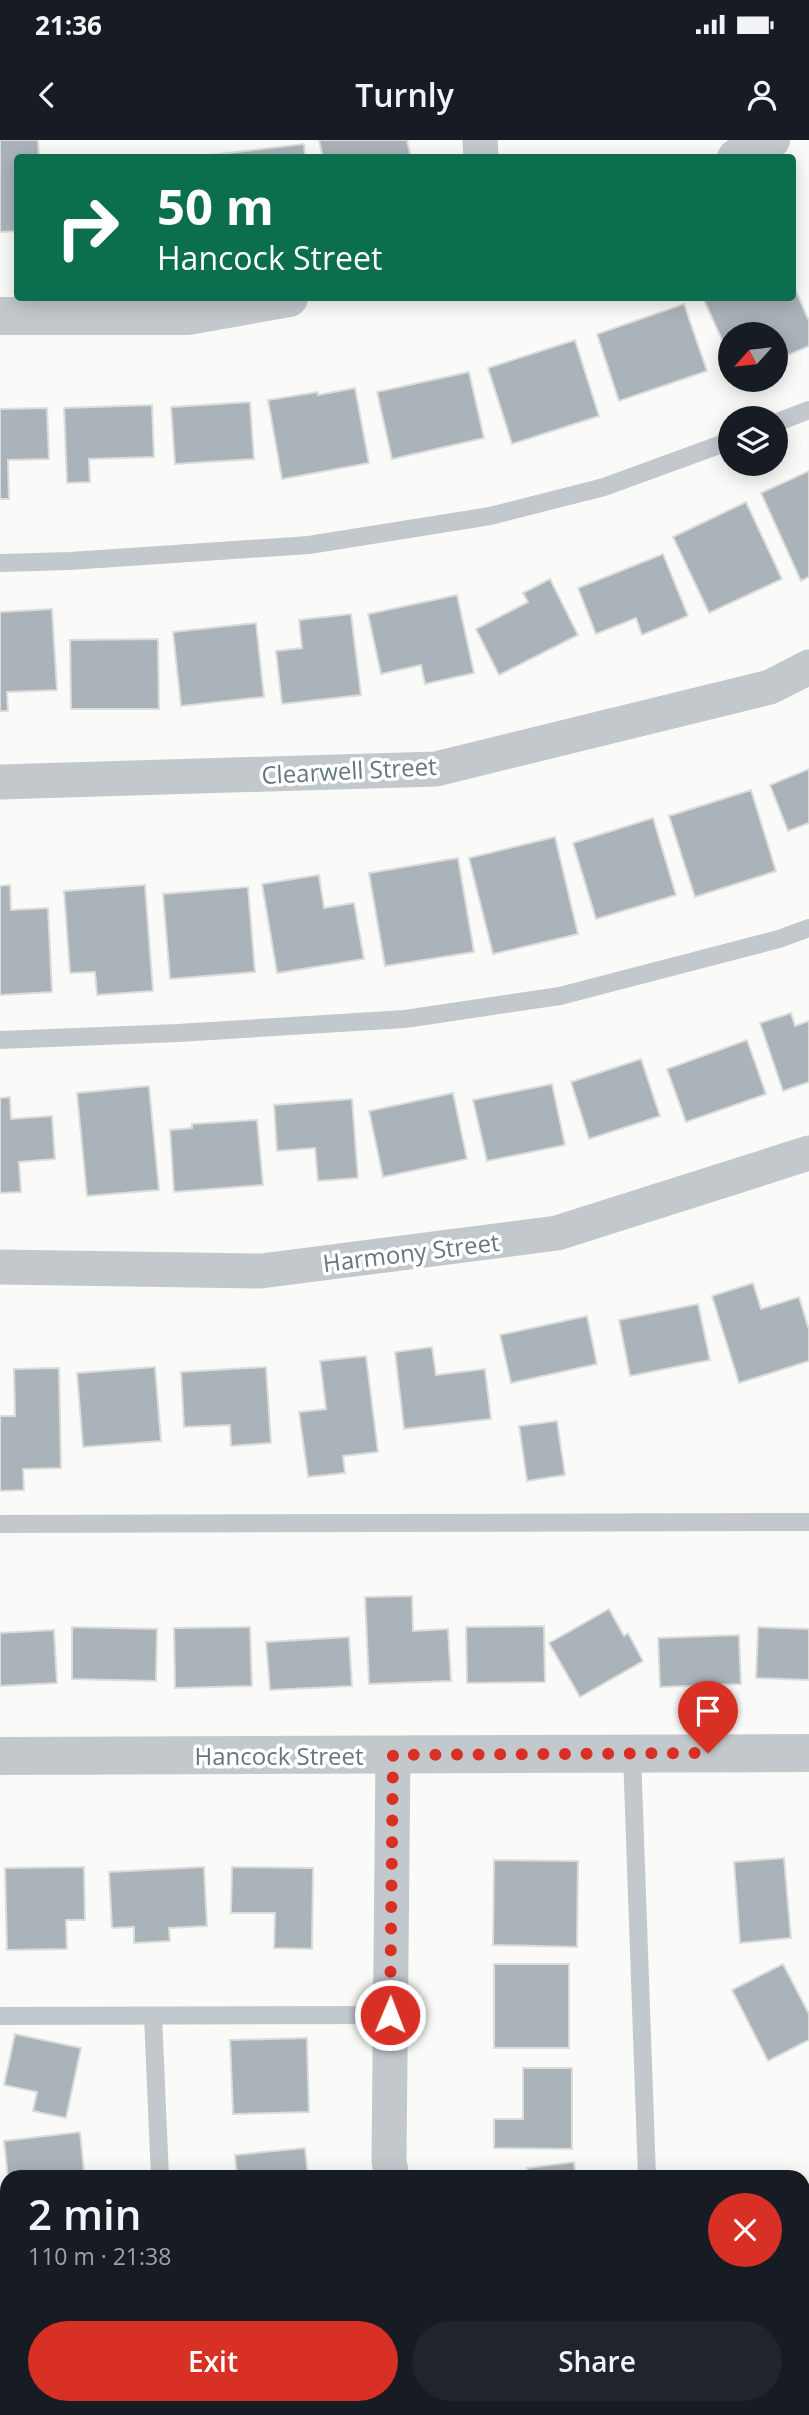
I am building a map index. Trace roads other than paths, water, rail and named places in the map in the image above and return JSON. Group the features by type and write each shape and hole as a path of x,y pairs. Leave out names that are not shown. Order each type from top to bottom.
{"street":[{"path":"744,154 771,140"},
{"path":"0,316 188,316 272,301"},
{"name":"Clearwell Street","path":"0,782 436,769 770,687 809,667"},
{"name":"Harmony Street","path":"0,1267 261,1271 557,1233 809,1153"},
{"name":"Hancock Street","path":"0,1756 809,1753"},
{"path":"391,2170 393,1755"}],"lane":[{"path":"788,418 809,410"},
{"path":"0,563 71,561 309,545 490,516 604,487 718,445"},
{"path":"0,1040 178,1033 405,1019 560,996 779,939 809,928"},
{"path":"0,1524 809,1522"},
{"path":"632,1754 647,2170"},
{"path":"0,2016 390,2015"},
{"path":"153,2016 160,2170"}]}
